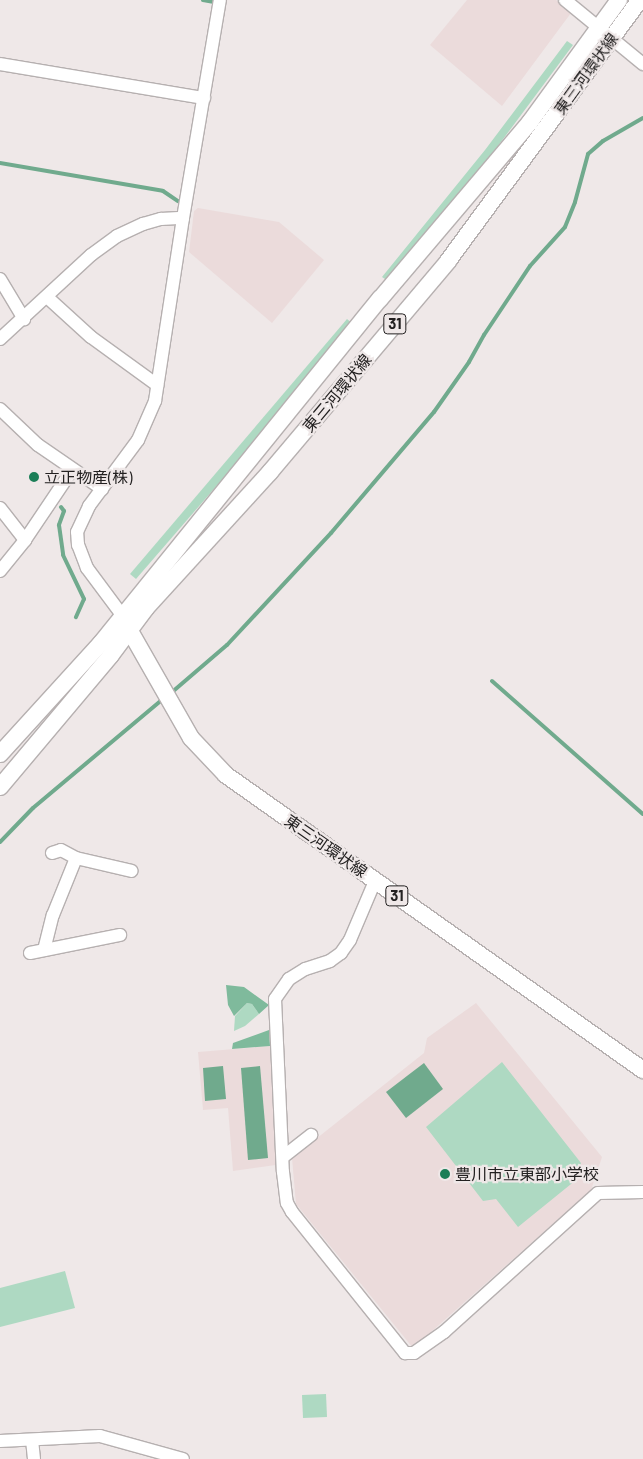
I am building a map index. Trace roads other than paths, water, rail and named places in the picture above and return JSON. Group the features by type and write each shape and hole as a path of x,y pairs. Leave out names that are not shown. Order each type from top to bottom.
{"main road":[{"name":"東三河環状線","path":"0,787 129,632 146,608 270,472 448,261 606,34 619,0"},
{"name":"東三河環状線","path":"0,754 101,643 374,306 606,34 640,0"},
{"name":"東三河環状線","path":"122,615 129,632 191,738 226,775 643,1070"}],"street":[{"path":"122,615 87,568 78,545 78,525 102,489 132,450 145,427 155,401 183,218 220,0"},
{"path":"565,0 643,64"},
{"path":"0,64 204,98"},
{"path":"0,339 91,255 117,236 143,224 161,219 183,218"},
{"path":"0,279 24,318"},
{"path":"47,297 91,337 157,385"},
{"path":"0,409 38,445 102,489"},
{"path":"0,571 25,540 72,470"},
{"path":"0,508 25,540"},
{"path":"52,853 61,850 76,858 132,871"},
{"path":"44,950 53,915 76,858"},
{"path":"375,881 350,940 341,953 288,979 275,999 285,1194 292,1212 405,1353 414,1353 444,1332 598,1192 643,1192"},
{"path":"30,953 120,935"},
{"path":"283,1157 311,1136"},
{"path":"0,1441 100,1436 184,1459"},
{"path":"32,1440 34,1459"}],"waterway":[{"path":"203,0 213,2"},
{"path":"171,693 227,645 331,533 434,412 469,362 484,335 530,266 565,227 575,202 588,154 603,141 643,118"},
{"path":"0,163 163,191 178,201"},
{"path":"61,507 64,511 59,525 63,555 84,599 76,617"},
{"path":"492,681 643,814"},
{"path":"0,842 33,808 163,699"}],"place":[{"name":"立正物産(株)","path":"34,477"},
{"name":"豊川市立東部小学校","path":"445,1174"}]}
